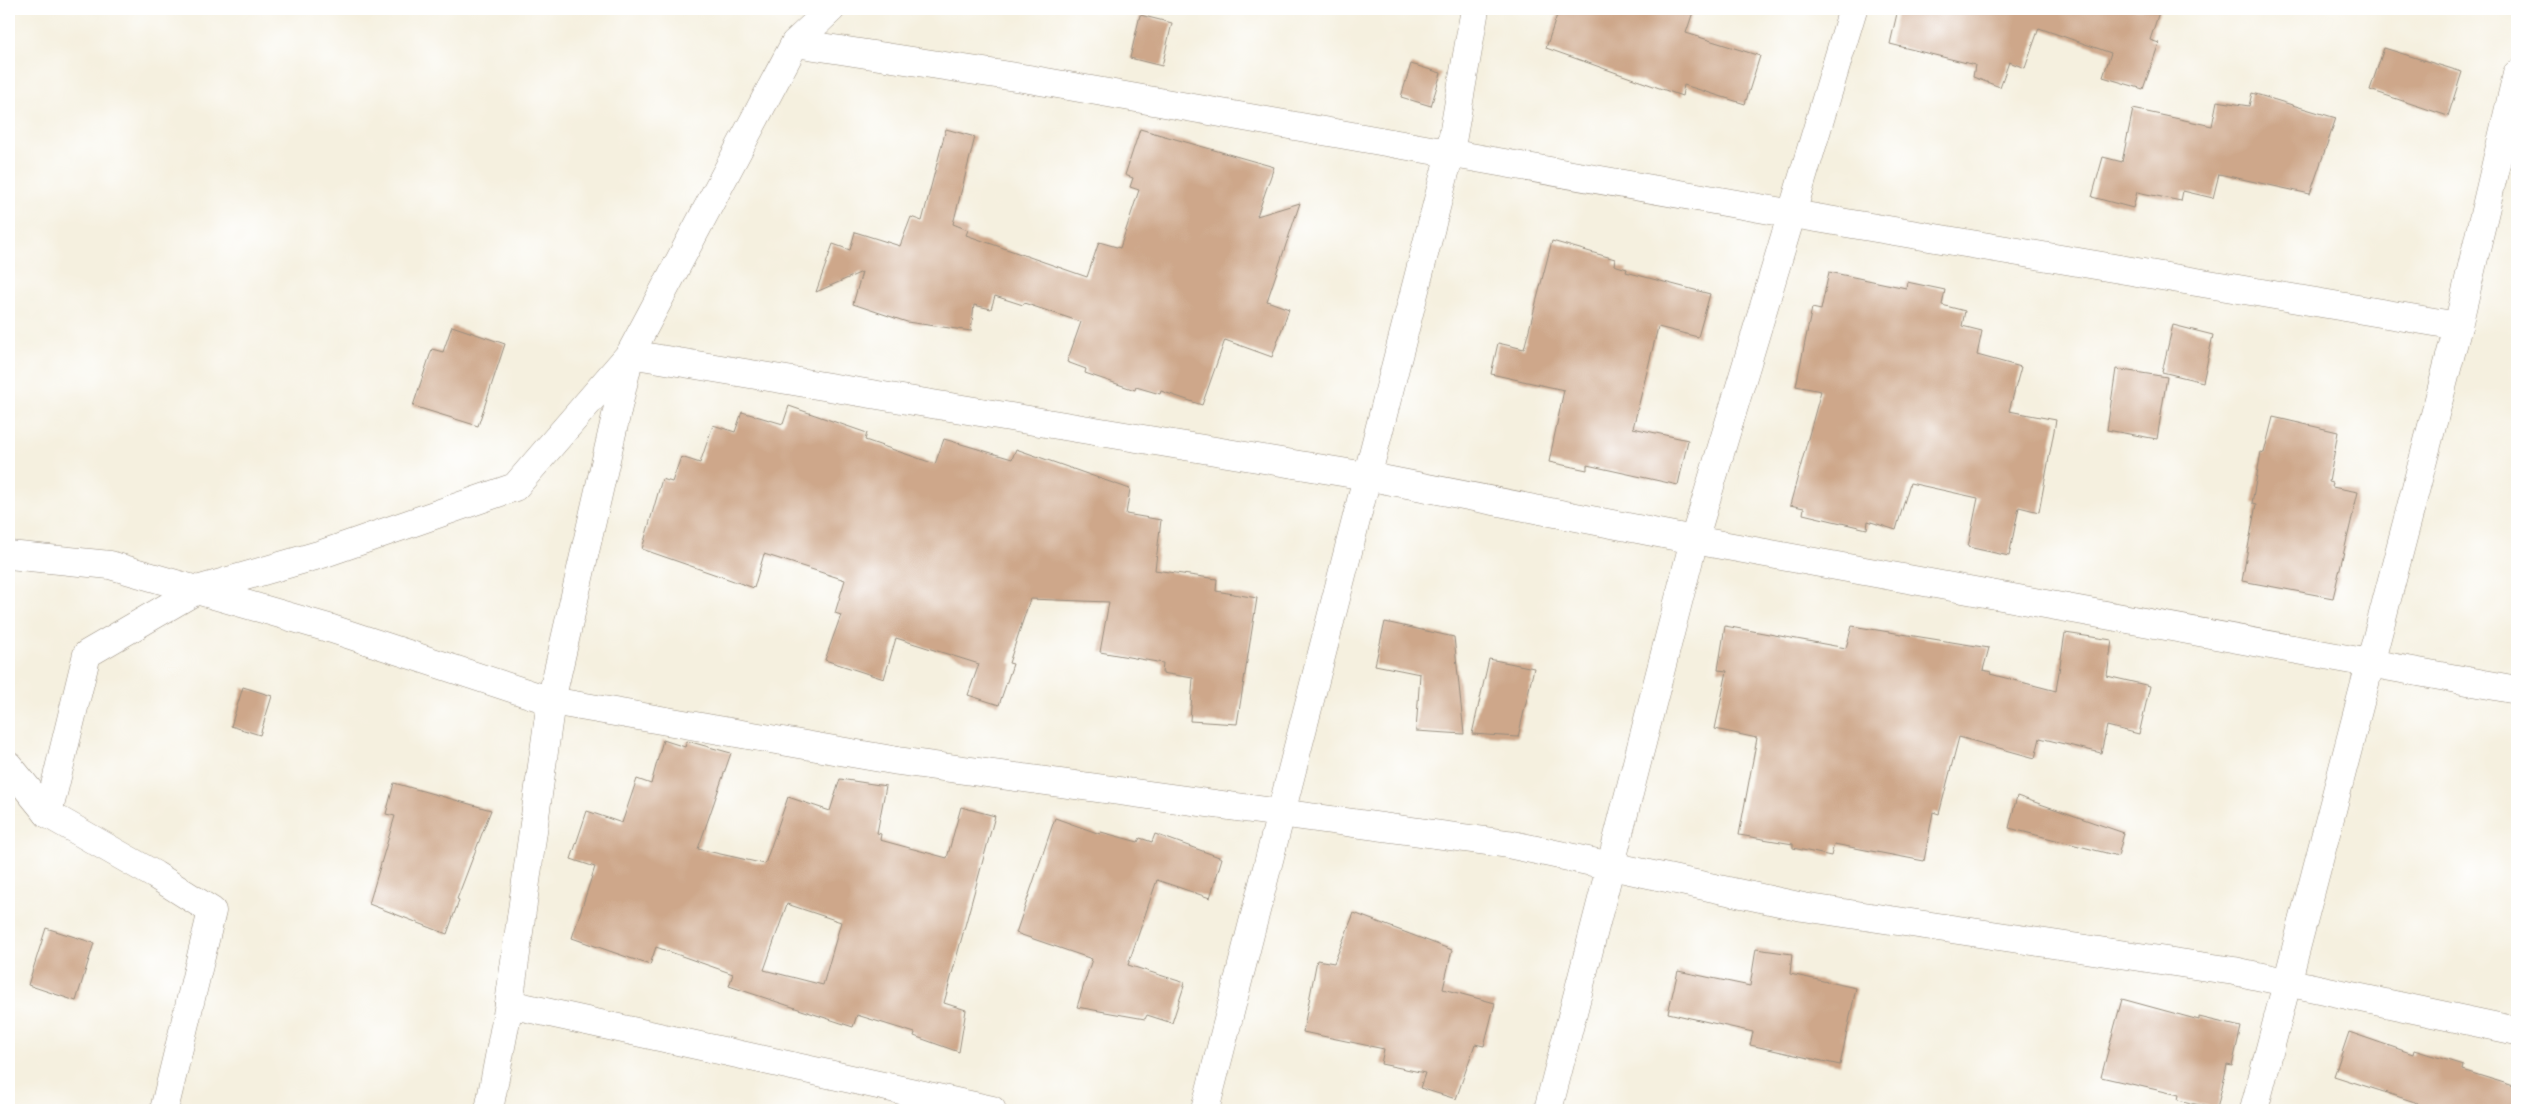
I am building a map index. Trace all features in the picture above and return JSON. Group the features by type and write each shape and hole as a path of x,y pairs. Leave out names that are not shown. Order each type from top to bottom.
{"street":[{"path":"48,814 87,654 197,590 322,554 516,487 630,354 795,43 832,9"},
{"path":"1205,1110 1283,812 1366,476 1450,153 1475,9"},
{"path":"1548,1110 1694,540 1853,9"},
{"path":"795,43 1029,79 1792,214 2458,326"},
{"path":"2254,1110 2458,326 2517,74"},
{"path":"630,354 1366,476 1694,540 2517,690"},
{"path":"489,1110 509,1004 551,701 630,354"},
{"path":"9,555 110,564 332,629 551,701 898,761 1508,844 1803,907 2234,971 2517,1031"},
{"path":"9,766 48,814 155,875 212,911 164,1110"},
{"path":"509,1004 992,1110"}],"building":[{"path":"1559,9 1694,9 1686,33 1760,56 1745,104 1684,85 1682,96 1546,48"},
{"path":"1898,9 2160,9 2150,40 2159,43 2143,89 2103,77 2111,53 2039,28 2025,68 2009,62 2000,87 1973,77 1975,65 1890,44"},
{"path":"1140,15 1172,23 1162,66 1130,58"},
{"path":"2384,48 2462,72 2448,116 2370,90"},
{"path":"1411,64 1441,73 1431,106 1401,97"},
{"path":"2252,93 2336,118 2310,194 2219,174 2213,198 2183,191 2181,201 2137,192 2133,208 2092,197 2103,157 2122,162 2133,109 2212,126 2217,101 2249,106"},
{"path":"946,129 975,137 953,224 968,230 966,235 1087,277 1099,242 1120,248 1139,190 1130,187 1133,178 1125,175 1140,129 1274,167 1257,216 1300,203 1267,301 1289,309 1272,357 1225,340 1202,405 1161,391 1160,394 1136,387 1135,390 1085,373 1086,369 1067,362 1081,322 1024,303 1023,305 995,296 991,309 974,305 971,331 907,322 853,304 862,272 816,292 833,244 850,250 855,232 900,246 911,217 922,221"},
{"path":"1552,241 1615,259 1614,265 1627,269 1626,272 1710,294 1698,337 1658,327 1633,428 1688,440 1678,485 1587,465 1587,470 1549,462 1564,390 1491,374 1498,343 1524,349"},
{"path":"1829,272 1906,288 1907,282 1945,290 1942,305 1965,311 1962,326 1982,331 1977,355 2021,367 2009,411 2056,420 2039,512 2019,507 2009,556 1968,547 1978,498 1910,483 1896,530 1868,521 1867,529 1803,514 1804,508 1790,505 1821,391 1796,386 1812,308 1821,310"},
{"path":"2173,325 2213,335 2203,382 2162,372"},
{"path":"452,326 505,344 478,426 413,406 432,349 443,352"},
{"path":"2116,369 2167,377 2157,439 2107,430"},
{"path":"789,406 867,433 865,440 935,464 944,439 1012,459 1016,449 1130,489 1126,514 1161,520 1155,570 1217,579 1216,591 1257,598 1237,724 1190,721 1193,678 1162,673 1163,663 1100,652 1109,602 1030,599 1009,663 1013,664 999,705 968,695 979,664 896,638 884,679 825,660 841,615 835,613 845,580 764,554 754,588 642,549 662,479 672,482 681,457 700,463 713,425 735,432 742,412 783,424"},
{"path":"2273,417 2338,432 2329,482 2333,483 2332,487 2358,492 2333,598 2242,581 2256,504 2252,503 2261,452 2264,453"},
{"path":"1385,622 1454,637 1464,734 1416,731 1420,674 1375,665"},
{"path":"1725,626 1846,648 1852,626 1989,648 1983,670 1991,672 1990,674 2056,691 2065,633 2112,640 2107,676 2150,686 2139,734 2107,726 2101,753 2040,738 2035,758 1959,737 1939,814 1933,812 1924,861 1834,844 1831,856 1793,848 1793,844 1739,835 1757,738 1715,729 1727,671 1718,670"},
{"path":"1489,659 1534,668 1518,737 1472,734"},
{"path":"243,687 272,696 260,735 231,726"},
{"path":"663,740 685,747 687,741 731,753 698,849 765,864 788,797 830,811 840,779 886,786 877,833 881,834 880,840 947,858 961,807 995,816 944,1003 966,1010 959,1052 914,1036 915,1033 857,1015 853,1027 729,986 733,974 656,947 650,965 572,938 595,867 571,859 587,811 622,823 637,779 651,784","holes":["787,904 841,922 823,985 764,970"]},
{"path":"394,783 491,810 457,899 459,900 447,934 369,904 395,816 386,814"},
{"path":"2017,796 2124,833 2118,856 2009,828"},
{"path":"1055,818 1100,834 1101,832 1138,842 1140,838 1152,842 1155,834 1222,858 1210,898 1157,880 1128,965 1185,983 1172,1023 1147,1015 1145,1019 1077,1007 1092,959 1016,933"},
{"path":"1354,913 1452,950 1443,989 1495,1003 1484,1046 1475,1044 1456,1099 1420,1088 1425,1073 1381,1064 1384,1049 1303,1032 1317,960 1334,963"},
{"path":"46,928 94,943 76,1001 28,985"},
{"path":"1756,949 1792,954 1790,974 1856,988 1840,1065 1750,1045 1753,1032 1668,1013 1678,971 1750,986"},
{"path":"2122,999 2199,1020 2199,1017 2241,1027 2232,1066 2227,1065 2217,1109 2178,1100 2179,1095 2101,1077"},
{"path":"2349,1032 2413,1054 2414,1050 2463,1065 2462,1070 2517,1087 2517,1110 2416,1110 2418,1103 2334,1076"}]}
